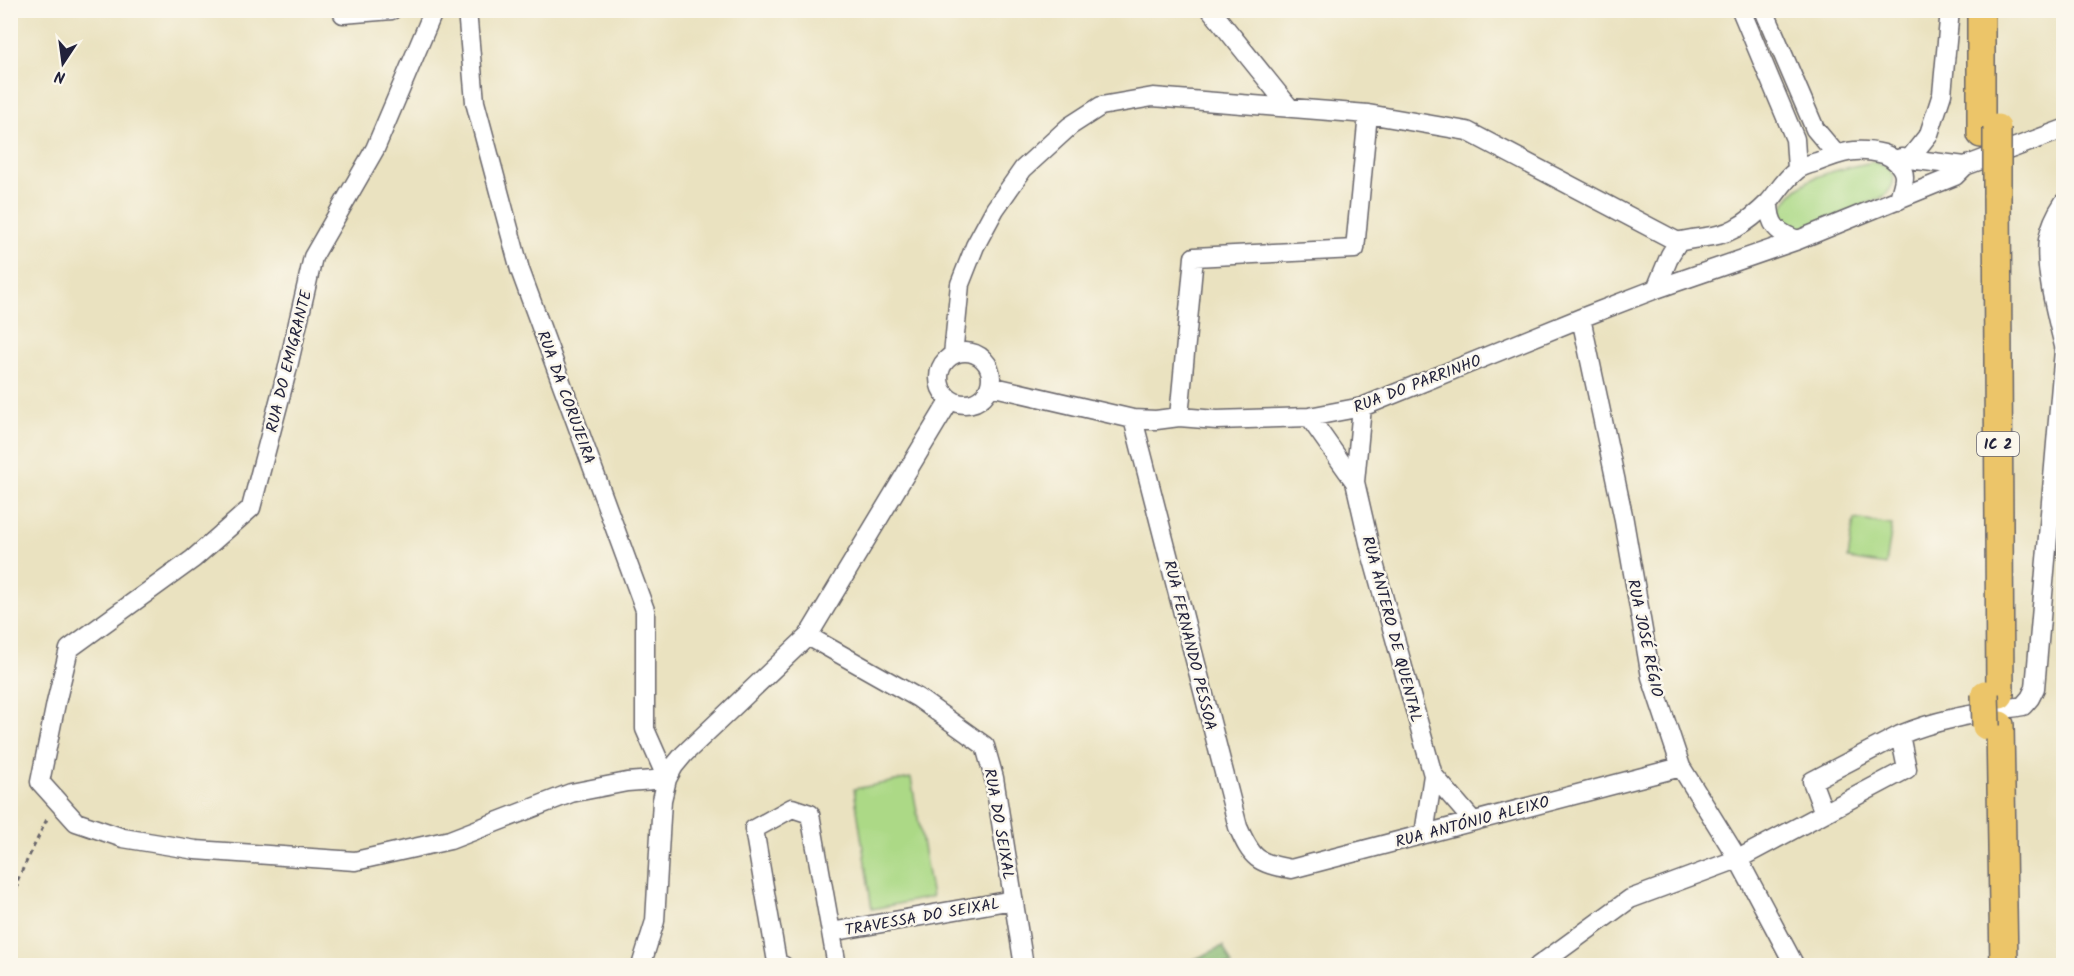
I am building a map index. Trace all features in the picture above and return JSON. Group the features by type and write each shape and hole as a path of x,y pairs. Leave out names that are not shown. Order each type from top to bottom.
{"highway":[{"name":"IC 2","path":"1981,10 1989,131"},
{"name":"IC 2","path":"1991,966 1993,695 1989,131 1996,10"},
{"name":"IC 2","path":"1993,725 2004,966"}],"street":[{"path":"343,14 392,10"},
{"name":"RUA DO EMIGRANTE","path":"56,800 40,782 69,649 193,559 251,508 287,371 313,257 375,149 434,10"},
{"name":"RUA DA CORUJEIRA","path":"466,10 475,102 520,270 645,610 645,729 667,779"},
{"path":"1211,10 1289,107"},
{"path":"1741,10 1795,139 1797,169"},
{"path":"1764,10 1815,129 1836,154"},
{"path":"1909,159 1929,134 1942,94 1950,10"},
{"path":"953,355 960,284 975,246 995,209 1023,169 1070,126 1101,106 1153,97 1368,114 1467,131 1678,242 1656,289"},
{"path":"1179,417 1194,257 1356,249 1368,114"},
{"name":"RUA DO PARRINHO","path":"990,386 1133,419 1156,420 1179,417 1217,420 1309,417 1362,407 1656,289 1798,240 1955,176 1965,166 2064,129"},
{"name":"RUA DO PARRINHO","path":"1678,242 1694,237 1710,238 1738,227 1769,202 1779,187 1797,169 1849,150 1868,150 1890,156 1965,166"},
{"path":"1890,156 1898,164 1904,176 1899,200"},
{"path":"1769,202 1769,216 1775,226 1783,235 1798,240"},
{"path":"1824,813 1812,781 1920,726 1951,717 2023,706 2036,688 2064,348 2050,282 2048,242 2054,218 2064,202"},
{"name":"RUA JOSÉ RÉGIO","path":"1581,318 1623,515 1651,677 1681,767 1738,859 1795,966"},
{"path":"970,352 979,356 990,369 990,386 986,394 973,403 957,403 950,400 940,386 939,376 946,361 953,355 970,352"},
{"path":"641,966 655,921 660,821 667,779 674,766 684,753 808,636 950,400"},
{"name":"RUA ANTERO DE QUENTAL","path":"1362,407 1355,482 1372,556 1433,775 1424,834"},
{"name":"RUA ANTERO DE QUENTAL","path":"1309,417 1355,482"},
{"name":"RUA FERNANDO PESSOA","path":"1133,419 1238,827 1247,849 1264,864"},
{"name":"RUA DO SEIXAL","path":"808,636 918,698 985,746 994,778 1023,966"},
{"path":"1538,966 1630,899 1738,859 1907,769 1900,735"},
{"name":"RUA ANTÓNIO ALEIXO","path":"1264,864 1291,869 1681,767"},
{"name":"RUA ANTERO DE QUENTAL","path":"1433,775 1473,821"},
{"path":"56,800 76,822 123,838 196,850 355,861 450,840 571,793 627,782 667,779"},
{"path":"784,966 777,962 754,829 792,808 810,814 837,966"},
{"name":"TRAVESSA DO SEIXAL","path":"831,932 1013,900"}],"path":[{"path":"10,943 18,879 56,800"},
{"path":"10,958 11,966"}],"green space":[{"path":"1873,162 1886,167 1893,175 1892,185 1883,197 1801,230 1790,228 1784,222 1780,215 1786,202 1794,191 1805,183 1818,176"},
{"path":"1854,519 1892,525 1886,565 1848,559"},
{"path":"911,778 932,897 872,909 854,789"},
{"path":"1223,946 1232,965 1183,965"}]}
